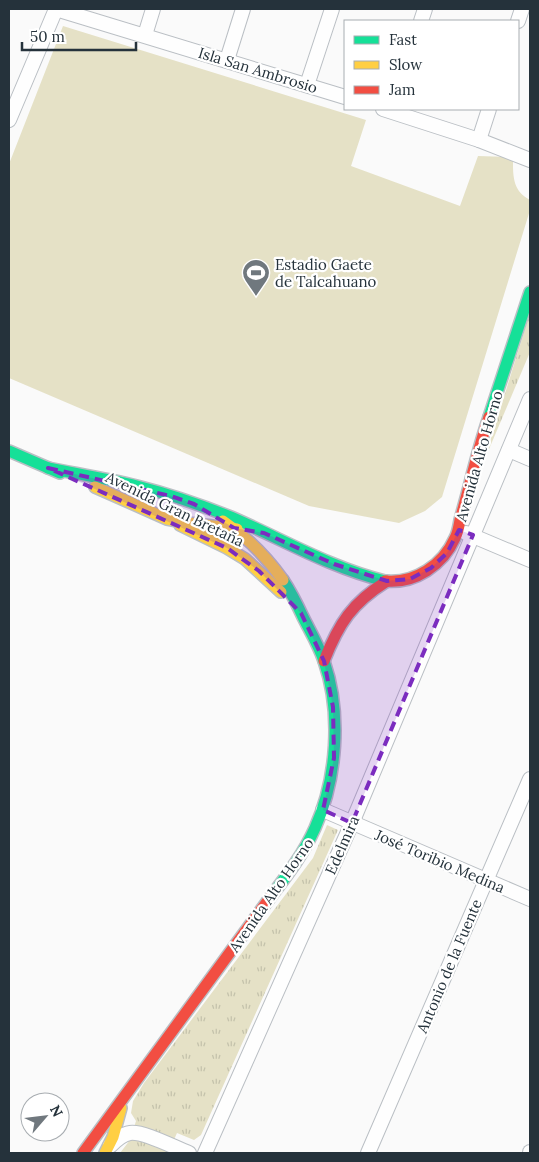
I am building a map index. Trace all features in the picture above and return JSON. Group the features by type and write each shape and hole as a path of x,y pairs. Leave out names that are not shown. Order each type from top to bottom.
{"main road":[{"name":"Avenida Alto Horno","path":"387,581 410,579 421,574 431,568 447,553 452,545 458,530 483,434 530,292"},
{"name":"Avenida Gran Bretaña","path":"9,451 167,518 227,548 245,559 271,582 300,613"},
{"name":"Avenida Gran Bretaña","path":"48,468 136,486 170,496 230,517 347,569 387,581"},
{"name":"Avenida Gran Bretaña","path":"194,504 234,528 270,562 283,580 309,628 324,661"},
{"path":"167,518 188,523 234,528"},
{"name":"Avenida Gran Bretaña","path":"234,528 264,533"},
{"path":"324,661 335,632 349,611 360,599 387,581"},
{"name":"Avenida Alto Horno","path":"83,1153 307,846 323,810 332,776 334,758 333,706 324,661"},
{"name":"Avenida Alto Horno","path":"108,1150 118,1122 123,1099"}],"street":[{"name":"Isla San Ambrosio","path":"56,9 344,97"},
{"path":"9,120 56,9"},
{"path":"145,35 153,9"},
{"path":"227,60 243,9"},
{"path":"307,85 332,9"},
{"path":"389,110 480,140 530,160"},
{"path":"480,140 490,110"},
{"name":"Avenida Alto Horno","path":"473,535 530,399"},
{"path":"509,450 530,459"},
{"path":"458,530 530,560"},
{"name":"Edelmira","path":"205,1153 352,823 473,535"},
{"name":"Antonio de la Fuente","path":"368,1153 530,779"},
{"name":"José Toribio Medina","path":"323,810 530,899"},
{"path":"108,1150 119,1137 128,1133 138,1133 181,1152"}],"highlighted area":[{"path":"48,468 171,496 194,504 234,528 264,533 334,564 387,581 410,579 431,568 447,553 459,530 473,535 352,823 323,810 334,758 333,707 324,661 301,613 259,571 227,548"}],"green space":[{"name":"Estadio Gaete de Talcahuano","path":"63,26 366,120 351,166 460,206 478,156 513,157 515,182 520,192 530,200 530,210 442,497 425,511 399,523 309,506 9,378 9,164"},
{"path":"530,313 530,352 484,461"},
{"path":"327,825 338,830 201,1135 194,1140 177,1133 168,1153 120,1153 130,1140 136,1121 131,1113 133,1101 144,1083 313,858"}],"traffic: fast":[{"path":"489,417 530,292"},
{"path":"9,451 60,473"},
{"path":"48,468 137,486 185,500 231,517 345,569 385,581"},
{"path":"272,895 301,855 315,828 328,789 332,767 335,724 330,681 324,661 283,580"}],"traffic: slow":[{"path":"95,487 167,519 237,529"},
{"path":"223,521 256,548 283,580"},
{"path":"180,525 245,559 281,592"},
{"path":"105,1153 113,1137 121,1108"}],"traffic: jam":[{"path":"385,581 407,579 427,571 450,548 458,532 489,417"},
{"path":"324,661 335,636 348,615 364,597 387,581"},
{"path":"83,1153 272,895"}],"place":[{"name":"Estadio Gaete de Talcahuano","path":"256,297"}]}
